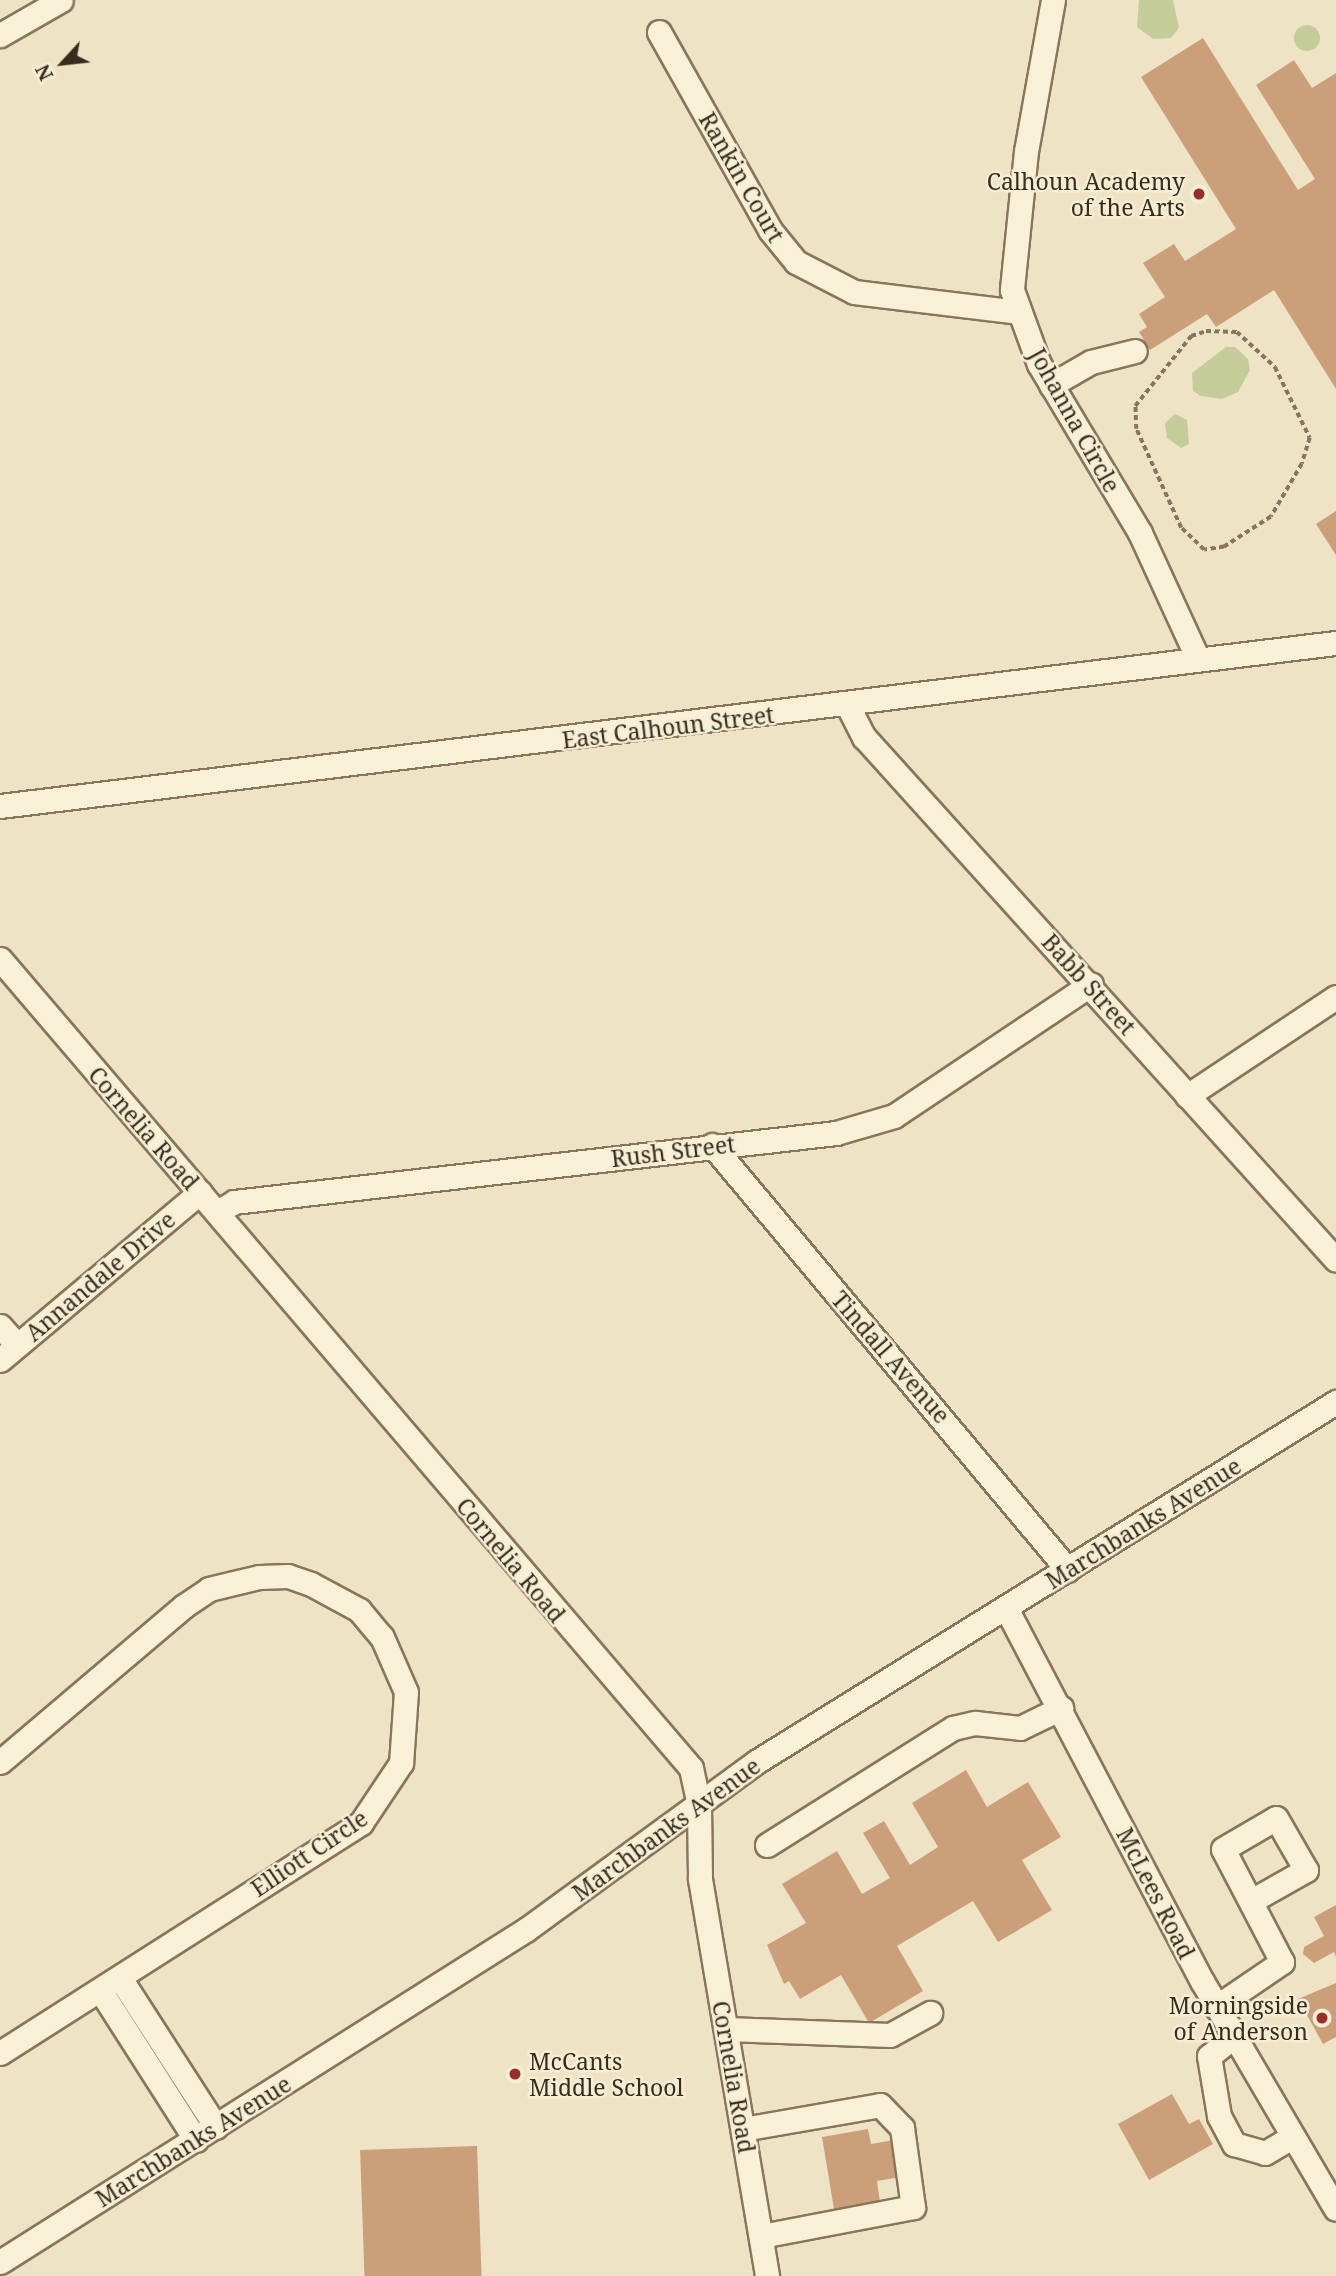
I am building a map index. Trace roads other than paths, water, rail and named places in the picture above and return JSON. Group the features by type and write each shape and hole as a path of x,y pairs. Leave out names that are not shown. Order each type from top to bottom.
{"street":[{"path":"0,35 61,0"},
{"name":"Johanna Circle","path":"1053,0 1026,151 1012,290 1051,385 1140,533 1198,659"},
{"name":"Rankin Court","path":"659,32 770,230 796,262 854,292 1020,312"},
{"path":"1051,385 1091,362 1135,351"},
{"name":"East Calhoun Street","path":"0,806 848,706 1336,643"},
{"name":"Babb Street","path":"848,706 864,737 1091,984 1187,1096 1336,1260"},
{"name":"Cornelia Road","path":"0,958 648,1713 691,1768 699,1806 701,1879 766,2276"},
{"name":"Rush Street","path":"217,1212 233,1202 712,1145 836,1133 894,1116 1091,984"},
{"path":"1187,1096 1336,997"},
{"name":"Tindall Avenue","path":"712,1145 1068,1570"},
{"name":"Annandale Drive","path":"8,1352 200,1192"},
{"path":"0,1326 8,1352"},
{"name":"Marchbanks Avenue","path":"0,2262 527,1929 756,1762 1336,1402"},
{"name":"Elliott Circle","path":"0,1762 209,1590 288,1576 359,1610 382,1637 406,1692 408,1716 401,1763 377,1805 342,1837 0,2053"},
{"name":"McLees Road","path":"1006,1608 1216,2007 1336,2208"},
{"path":"767,1845 953,1728 975,1723 1020,1728 1061,1708"},
{"path":"1216,2007 1282,1962 1253,1900"},
{"path":"120,1978 216,2127"},
{"path":"100,1990 196,2140"},
{"path":"726,2029 890,2035 930,2013"},
{"path":"1234,2036 1209,2056 1219,2116 1234,2144 1265,2153 1292,2137"},
{"path":"743,2129 880,2105 902,2128 913,2207 761,2236"}],"place":[{"name":"Calhoun Academy of the Arts","path":"1199,194"},
{"name":"Morningside of Anderson","path":"1322,2018"},
{"name":"McCants Middle School","path":"515,2074"}]}
